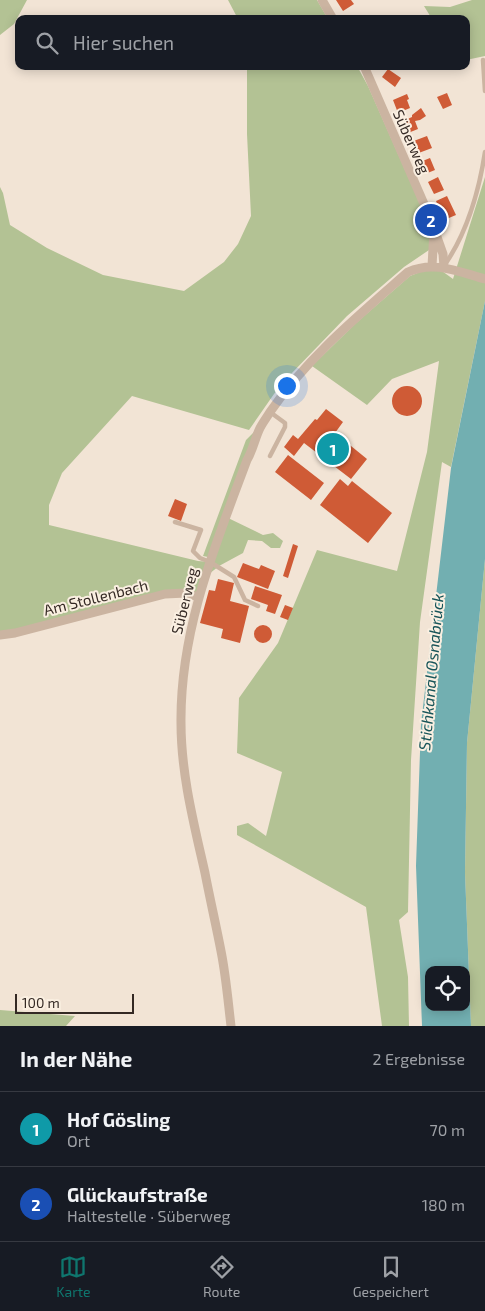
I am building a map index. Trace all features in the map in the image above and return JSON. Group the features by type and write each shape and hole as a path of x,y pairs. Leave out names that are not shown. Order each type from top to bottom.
{"street":[{"path":"322,0 331,15"},
{"name":"Süberweg","path":"231,1026 221,952 192,812 182,748 183,687 190,631 198,597 247,460 260,428 270,412 296,379 353,320 408,272 417,268 444,267 443,254 434,228 366,70"},
{"name":"Süberweg","path":"432,266 434,228"},
{"path":"444,267 485,279"},
{"name":"Am Stollenbach","path":"0,635 15,633 165,594 186,593 198,597"}],"lane":[{"path":"483,60 485,90"},
{"path":"444,267 456,249 466,225 481,176 485,152"},
{"path":"270,412 285,423 285,427 270,456"},
{"path":"175,522 201,530 193,551 200,558 234,577 245,600 258,606"}],"green space":[{"path":"0,0 27,0 19,15 15,15 14,24 0,35"},
{"path":"228,0 317,0 326,15 236,15"},
{"path":"472,0 485,0 485,56 470,59 470,15 430,15 424,6 450,7"},
{"path":"247,70 359,70 425,215 431,236 429,250 404,267 347,316 291,374 274,394 249,430 132,396 62,473 49,505 49,525 198,561 210,562 226,517 263,535 273,533 283,541 280,548 271,548 262,541 248,540 243,553 219,566 204,578 198,597 186,593 0,635 0,187 10,225 47,248 103,275 184,291 224,262 238,244 251,216 247,134"},
{"path":"485,177 485,301 451,467 442,462 420,622 411,760 408,912 399,920 408,977 409,1026 382,1026 366,907 237,835 237,826 248,823 266,836 282,772 237,753 239,698 278,643 317,550 397,571 427,452 439,361 392,379 367,405 312,366 355,324 410,276 425,270 442,271 453,279"},
{"path":"255,431 208,557 203,556 246,440"},
{"path":"485,559 485,1026 471,1026 465,873 467,743"},
{"path":"0,1010 75,1016 66,1026 0,1026"}],"water":[{"name":"Stichkanal Osnabrück","path":"485,301 485,559 467,743 465,873 469,966 425,966 425,1011 470,1011 470,1000 471,1026 422,1026 416,866 421,724 451,468"}],"building":[{"path":"336,0 351,0 354,4 343,11"},
{"path":"387,70 389,70 401,78 395,87 382,77"},
{"path":"447,93 452,105 443,109 437,97"},
{"path":"407,94 410,108 398,113 393,100"},
{"path":"421,108 426,116 415,121 418,129 408,133 403,121 412,117"},
{"path":"427,136 432,148 416,154 411,142"},
{"path":"430,158 435,170 425,174 420,162"},
{"path":"438,177 444,190 434,194 428,182"},
{"path":"447,196 456,215 444,220 436,201"},
{"path":"407,386 413,387 421,395 421,407 413,415 407,416 401,415 393,407 392,401 393,395 401,387"},
{"path":"326,409 343,422 335,433 367,459 351,479 304,443 294,456 284,447 293,435 298,439"},
{"path":"288,455 324,483 311,500 275,472"},
{"path":"340,479 348,486 352,481 392,513 368,543 320,505"},
{"path":"175,499 187,504 181,521 168,516"},
{"path":"293,544 298,546 288,578 283,576"},
{"path":"243,563 259,569 261,565 275,571 268,589 237,577"},
{"path":"218,579 234,583 230,601 249,606 240,643 221,638 223,629 200,623 209,590 215,591"},
{"path":"255,586 282,595 275,614 266,611 268,605 251,599"},
{"path":"285,605 293,608 288,620 280,617"},
{"path":"259,625 267,625 272,630 270,641 259,643 254,638 254,630"}],"place":[{"name":"Glückaufstraße","path":"431,220"},
{"name":"Hof Gösling","path":"333,449"}]}
